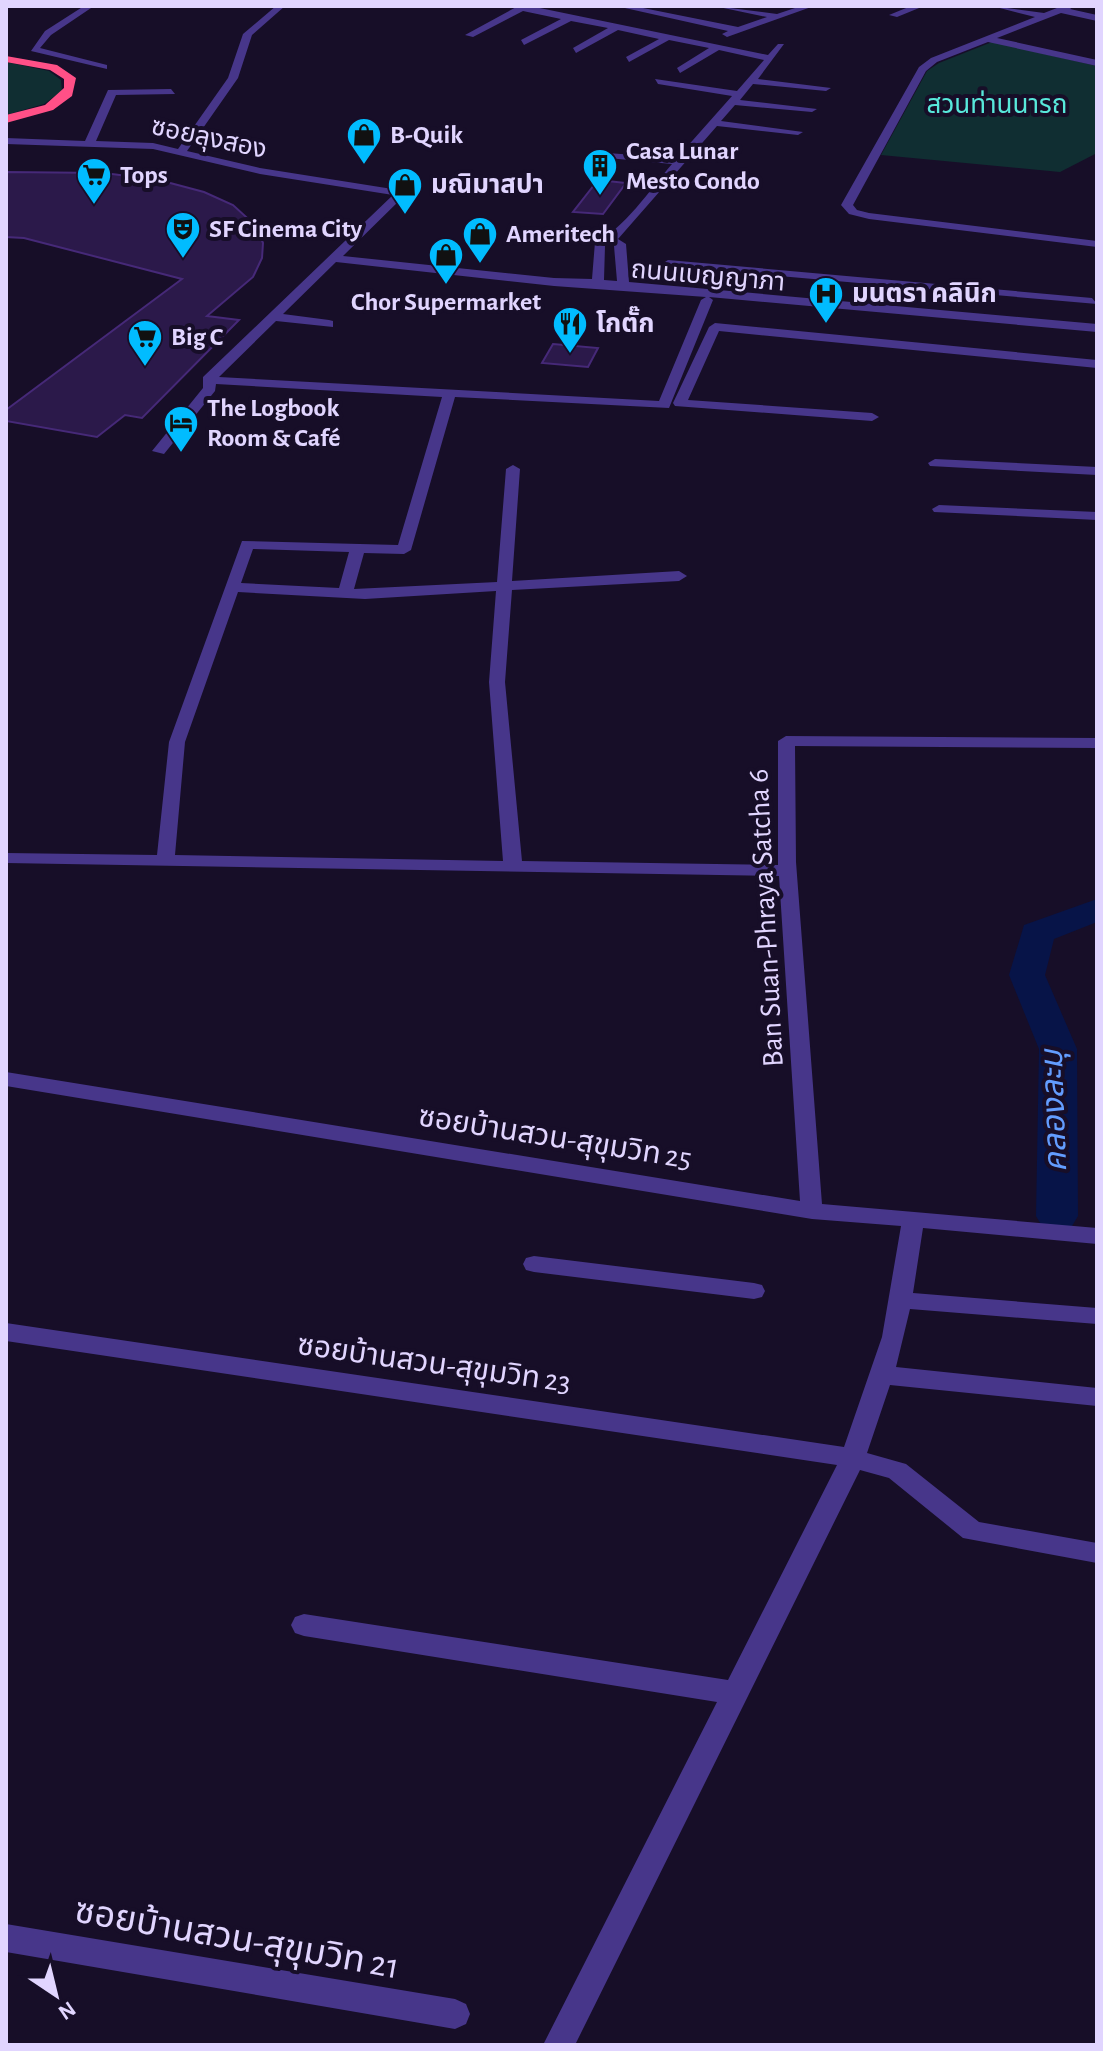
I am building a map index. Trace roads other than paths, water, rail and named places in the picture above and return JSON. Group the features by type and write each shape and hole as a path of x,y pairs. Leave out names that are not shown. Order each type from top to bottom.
{"highway":[{"path":"6,59 59,69 70,78 72,87 67,96 53,105 6,119"}],"street":[{"path":"90,6 48,33 34,49 104,67"},
{"path":"266,6 280,7"},
{"path":"620,6 739,30"},
{"path":"718,6 778,17"},
{"path":"697,45 810,6"},
{"path":"894,15 920,6"},
{"path":"996,6 1045,16"},
{"path":"182,151 233,78 248,34 280,7"},
{"path":"470,35 524,7 614,29 770,58"},
{"path":"1097,18 1065,8 934,60 922,69 847,205 853,212 869,216 1097,244"},
{"path":"524,42 568,19"},
{"path":"576,50 614,29"},
{"path":"629,59 665,39"},
{"path":"989,39 1097,63"},
{"path":"598,283 599,244 610,240 781,46"},
{"path":"680,70 716,48"},
{"path":"658,81 736,98 812,109"},
{"path":"751,81 826,88"},
{"path":"130,136 91,140 112,92 171,92"},
{"path":"715,123 798,132"},
{"name":"ซอยลุงสอง","path":"6,141 91,140 153,146 260,171 401,193 332,258"},
{"path":"597,154 681,162"},
{"path":"610,240 620,244 623,285"},
{"path":"208,380 276,317 332,258"},
{"name":"ถนนเบญญาภา","path":"332,258 554,282 623,285 861,314 988,318 1097,328"},
{"path":"668,264 994,292 1094,297 1079,326"},
{"path":"208,380 261,386 450,391 664,405 716,268"},
{"path":"793,301 803,276"},
{"name":"ถนนเบญญาภา","path":"554,282 569,287 706,296"},
{"path":"894,310 903,284"},
{"path":"988,318 994,292"},
{"name":"ถนนเบญญาภา","path":"736,299 894,310 957,323 1097,335"},
{"path":"851,340 861,314"},
{"path":"276,317 329,324"},
{"path":"952,349 957,323"},
{"path":"872,417 680,403 715,327 1097,364"},
{"path":"1052,360 1059,332"},
{"path":"159,451 210,388 208,380"},
{"path":"165,861 177,742 247,544 404,550 450,391"},
{"path":"935,463 1097,471"},
{"path":"513,469 497,682 513,866"},
{"path":"939,509 1097,516"},
{"path":"345,593 358,548"},
{"path":"232,587 345,593 679,576"},
{"name":"Ban Suan-Phraya Satcha 6","path":"812,1211 787,871 786,741 1097,743"},
{"path":"6,858 787,871"},
{"name":"ซอยบ้านสวน-สุขุมวิท 25","path":"6,1079 812,1211 1097,1236"},
{"path":"559,2045 853,1458 882,1375 900,1300 913,1220"},
{"path":"534,1264 754,1291"},
{"path":"900,1300 1097,1316"},
{"name":"ซอยบ้านสวน-สุขุมวิท 23","path":"6,1332 853,1458 897,1471 972,1531 1097,1553"},
{"path":"882,1375 1097,1397"},
{"path":"304,1625 735,1693"},
{"name":"ซอยบ้านสวน-สุขุมวิท 21","path":"6,1938 455,2014"}],"waterway":[{"name":"คลองละมุ","path":"1057,1216 1058,1049 1027,975 1037,933 1097,910"}],"place":[{"name":"B-Quik","path":"364,166"},
{"name":"Casa Lunar Mesto Condo","path":"600,197"},
{"name":"Tops","path":"94,206"},
{"name":"มณิมาสปา","path":"405,216"},
{"name":"SF Cinema City","path":"183,260"},
{"name":"Ameritech","path":"480,265"},
{"name":"Chor Supermarket","path":"446,286"},
{"name":"มนตรา คลินิก","path":"826,325"},
{"name":"โกตั๊ก","path":"570,355"},
{"name":"Big C","path":"145,368"},
{"name":"The Logbook Room & Café","path":"181,454"}],"park label":[{"name":"สวนท่านนารถ","path":"997,105"}]}
